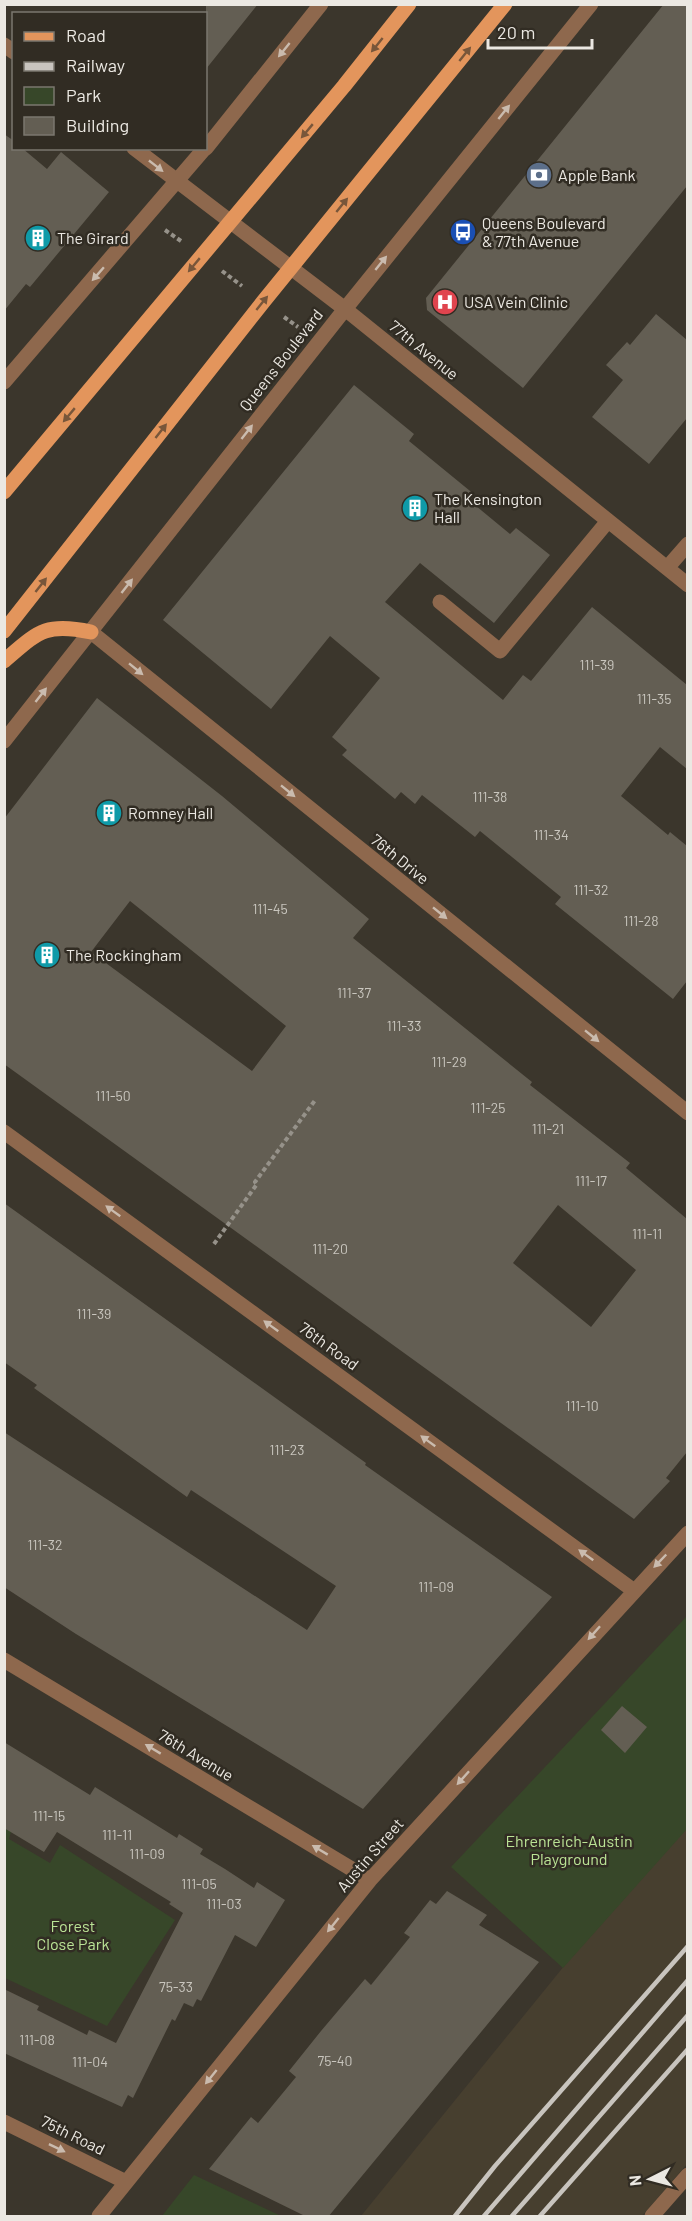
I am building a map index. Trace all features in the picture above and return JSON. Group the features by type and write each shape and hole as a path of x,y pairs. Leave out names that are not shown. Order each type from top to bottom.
{"main road":[{"path":"6,488 232,221 409,4"},
{"path":"4,631 291,267 505,4"},
{"path":"4,661 41,631 63,626 91,632"}],"street":[{"path":"207,146 321,4"},
{"name":"Queens Boulevard","path":"4,741 345,309 591,4"},
{"name":"77th Avenue","path":"137,150 345,309 687,585"},
{"path":"4,382 203,150"},
{"path":"440,602 500,651 608,521"},
{"path":"667,568 687,544"},
{"name":"76th Drive","path":"91,632 687,1113"},
{"name":"76th Road","path":"4,1132 633,1590"},
{"name":"Austin Street","path":"99,2217 370,1880 687,1533"},
{"name":"76th Avenue","path":"4,1660 370,1880"},
{"name":"75th Road","path":"4,2122 126,2182"},
{"path":"652,2217 687,2175"}],"path":[{"path":"165,230 181,242"},
{"path":"222,271 242,286"},
{"path":"284,316 298,327"},
{"path":"214,1244 257,1184 255,1182 316,1099"}],"shaded area":[{"path":"687,1828 687,2164 642,2216 361,2216 569,1960"}],"green space":[{"name":"Ehrenreich-Austin Playground","path":"687,1616 687,1829 563,1968 451,1867"},
{"name":"Forest Close Park","path":"4,1819 13,1824 9,1839 50,1863 60,1845 175,1920 107,2026 5,1978"},
{"path":"194,2175 281,2216 162,2216"}],"building":[{"path":"206,4 258,4 207,68 207,12"},
{"path":"664,4 687,4 687,186 523,388 427,310 426,298"},
{"name":"The Girard","path":"4,134 12,140 12,150 24,150 47,169 61,152 109,192 30,287 26,284 4,311"},
{"path":"656,314 687,340 687,418 649,464 592,417 623,380 606,365 627,342 630,345"},
{"path":"354,385 414,434 409,441 475,495 470,501 510,534 516,528 550,555 494,623 420,563 385,602 503,700 523,675 531,681 592,607 687,685 687,769 660,747 621,796 668,835 670,832 687,846 687,981 673,999 555,904 561,897 480,831 475,837 422,795 415,804 401,792 395,799 342,755 347,750 332,737 380,678 330,636 271,709 163,620"},
{"path":"97,698 222,796 369,919 353,938 532,1082 530,1085 630,1163 626,1168 687,1219 687,1452 666,1478 670,1481 634,1519 4,1064 4,819","holes":["130,901 286,1026 252,1071 91,952","558,1205 636,1270 591,1327 513,1263"]},
{"path":"4,1203 366,1463 365,1465 552,1597 363,1809 76,1634 4,1587 4,1432 307,1630 336,1586 191,1490 187,1497 34,1388 37,1385 4,1362"},
{"path":"622,1706 647,1727 625,1753 601,1730"},
{"path":"4,1742 90,1795 95,1787 177,1838 179,1834 203,1849 200,1854 254,1888 257,1882 285,1900 256,1947 235,1935 201,2001 197,1999 193,2007 184,2003 175,2021 172,2019 133,2098 128,2095 122,2107 4,2053 4,1989 39,2006 37,2010 87,2035 89,2030 116,2043 183,1913 169,1904 171,1902 57,1832 44,1852 4,1828"},
{"path":"447,1891 487,1915 479,1925 539,1962 328,2217 307,2217 209,2169 251,2117 258,2123 296,2077 289,2071 321,2031 365,1979 371,1985 410,1937 404,1933 430,1900 436,1904"}],"railway":[{"path":"455,2216 495,2166 688,1946"},
{"path":"484,2216 688,1980"},
{"path":"512,2216 688,2015"},
{"path":"540,2216 688,2049"}],"place":[{"name":"Apple Bank","path":"539,175"},
{"name":"Queens Boulevard & 77th Avenue","path":"463,232"},
{"name":"The Girard","path":"38,238"},
{"name":"USA Vein Clinic","path":"445,302"},
{"name":"The Kensington Hall","path":"415,508"},
{"name":"Romney Hall","path":"109,813"},
{"name":"The Rockingham","path":"47,955"}]}
